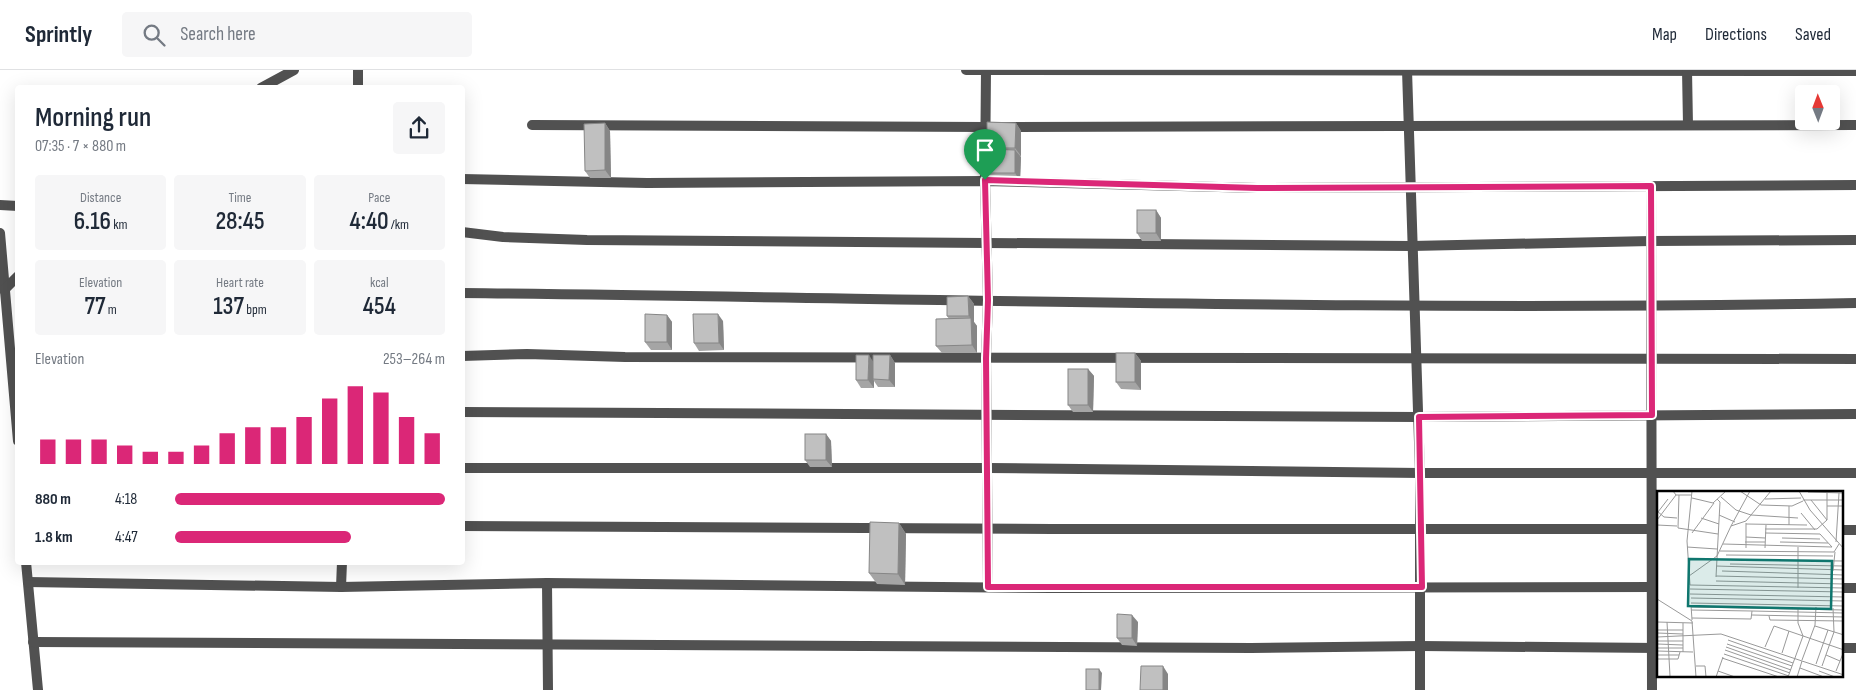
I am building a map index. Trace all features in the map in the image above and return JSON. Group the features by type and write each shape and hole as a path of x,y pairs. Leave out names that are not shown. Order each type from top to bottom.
{"street":[{"path":"266,85 294,70"},
{"path":"358,70 358,85"},
{"path":"966,70 1856,71"},
{"path":"986,70 988,587"},
{"path":"1407,70 1419,417 1422,587 1420,690"},
{"path":"1687,70 1688,125"},
{"path":"532,125 986,127 1856,125"},
{"path":"465,179 647,183 985,180 1257,188 1856,186"},
{"path":"1651,186 1652,473 1655,530 1656,648 1652,690"},
{"path":"0,205 15,206"},
{"path":"465,232 503,237 588,240 1412,246 1651,241 1856,240"},
{"path":"0,233 15,404"},
{"path":"4,290 15,279"},
{"path":"465,293 1651,307 1856,303"},
{"path":"465,356 527,354 625,357 1856,359"},
{"path":"465,412 1419,417 1856,414"},
{"path":"465,468 988,468 1420,473 1856,473"},
{"path":"465,526 1655,530"},
{"path":"26,565 38,690"},
{"path":"341,587 342,565"},
{"path":"28,582 341,587 547,582 988,587 1655,587"},
{"path":"547,582 548,690"},
{"path":"33,642 1656,648"}],"building":[{"path":"987,122 1016,123 1015,148 987,148"},
{"path":"605,123 605,170 585,171 584,124"},
{"path":"987,149 1015,150 1015,173 986,173"},
{"path":"1137,210 1156,210 1156,233 1137,233"},
{"path":"968,296 969,316 947,316 947,297"},
{"path":"645,314 667,315 667,342 645,342"},
{"path":"693,314 718,314 719,343 694,343"},
{"path":"971,318 972,345 936,346 936,319"},
{"path":"1116,353 1135,353 1135,382 1116,382"},
{"path":"856,355 869,355 868,380 856,380"},
{"path":"873,355 890,355 889,380 873,379"},
{"path":"1068,369 1088,369 1088,405 1068,405"},
{"path":"805,434 826,434 826,460 805,460"},
{"path":"870,522 899,523 898,574 869,573"},
{"path":"1117,614 1132,615 1132,638 1117,638"},
{"path":"1141,666 1163,666 1163,690 1140,690"},
{"path":"1086,669 1099,669 1099,690 1086,690"}],"route":[{"path":"985,180 1257,188 1651,186 1652,415 1419,417 1422,587 988,587 986,358 988,300 985,180"}]}
